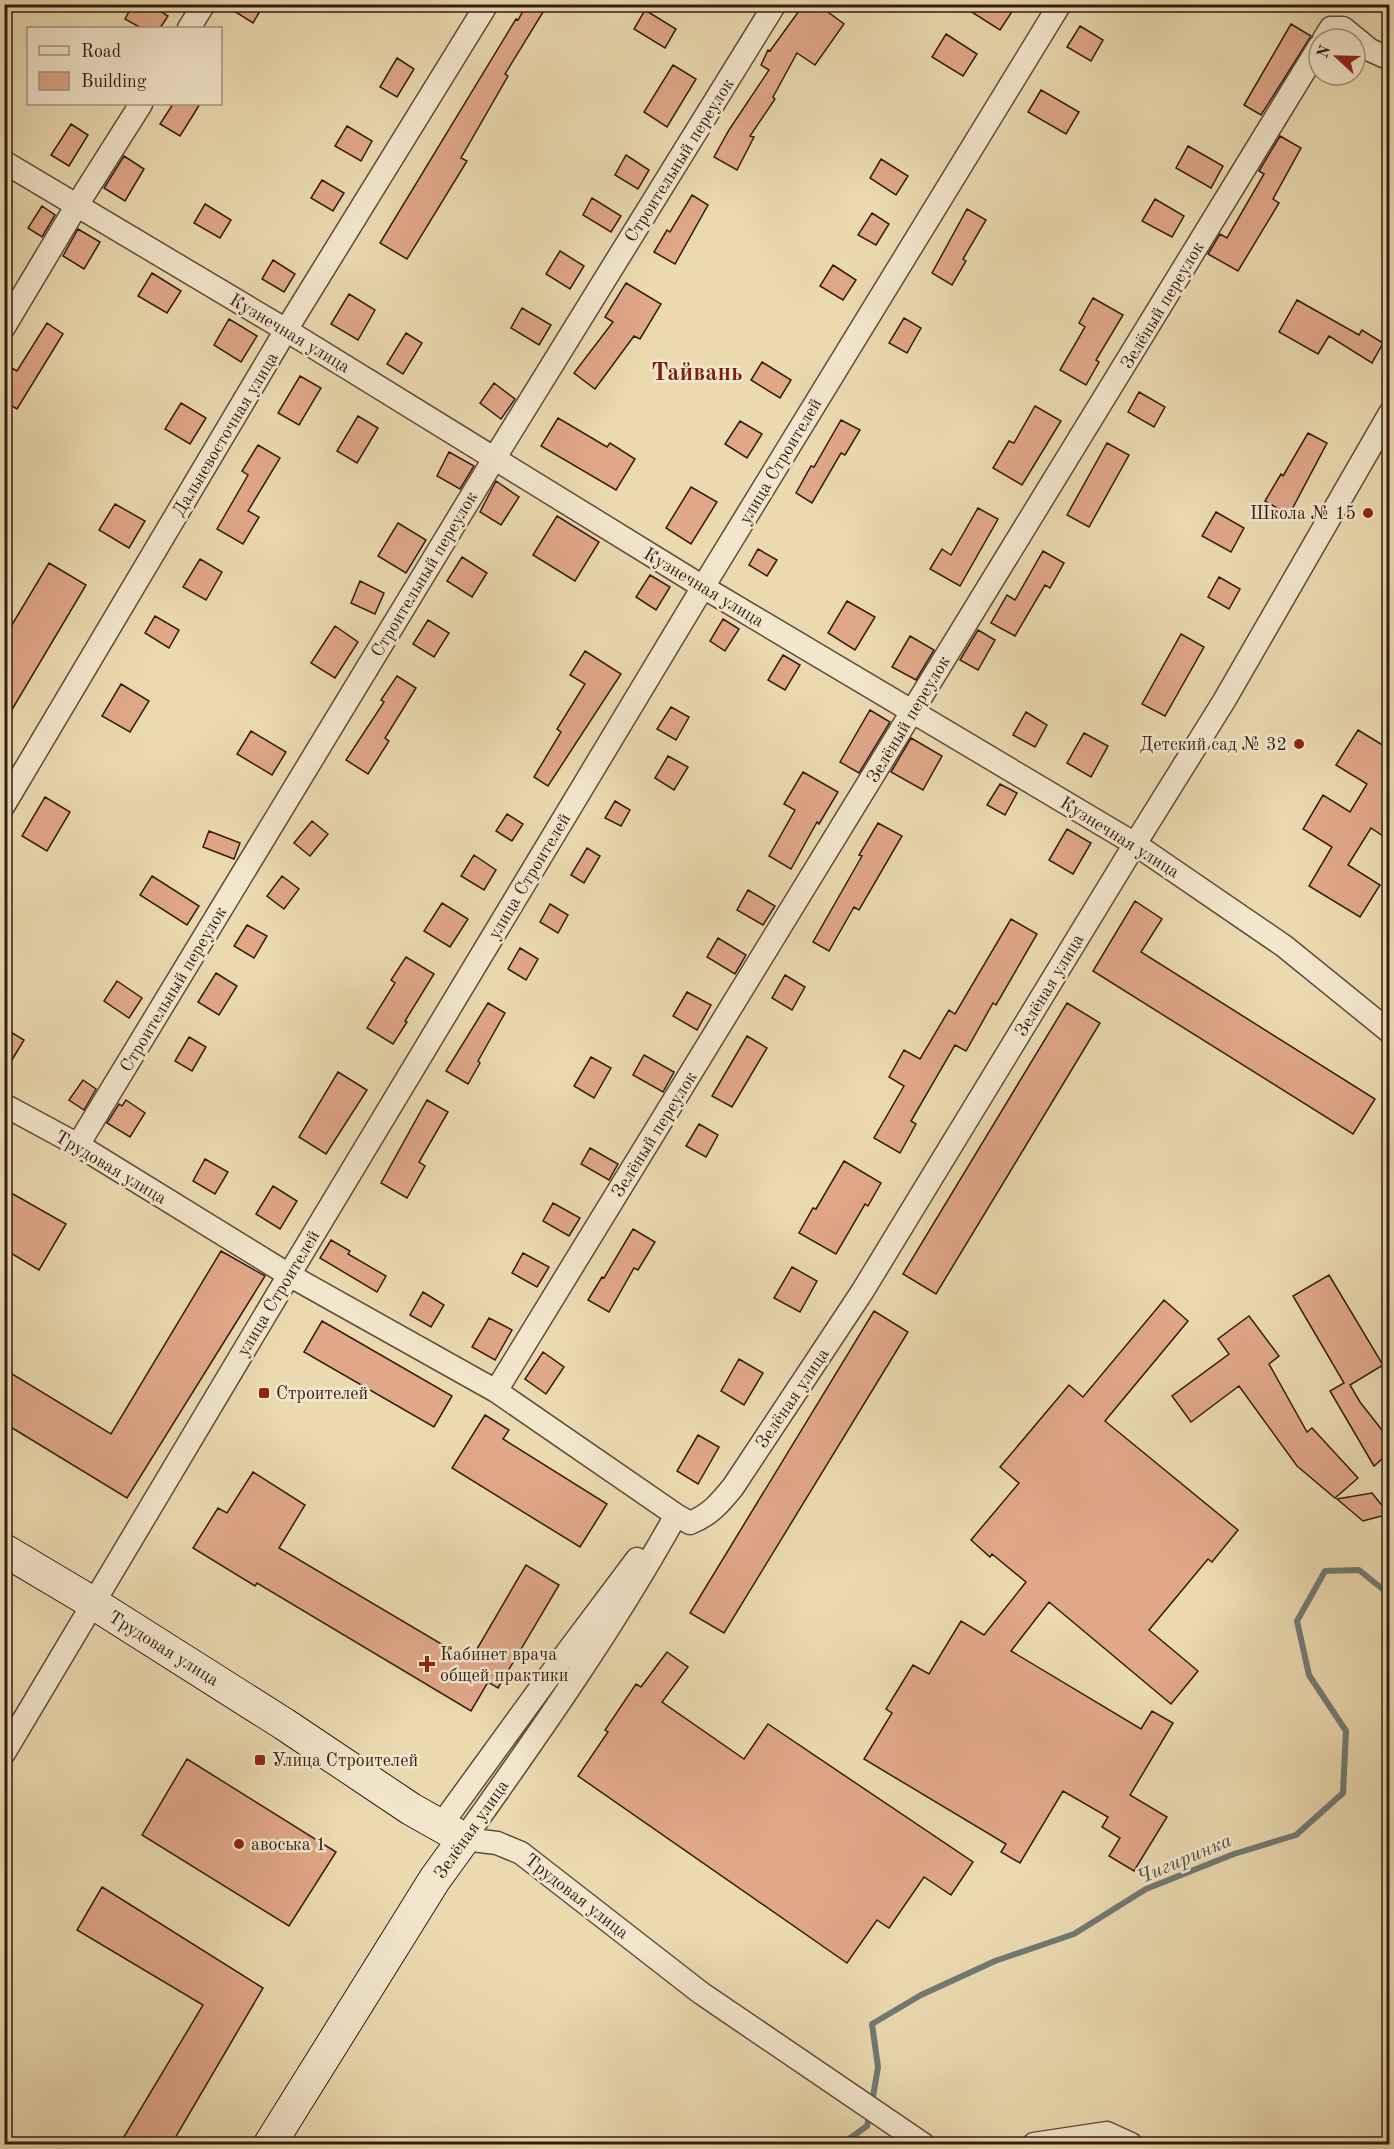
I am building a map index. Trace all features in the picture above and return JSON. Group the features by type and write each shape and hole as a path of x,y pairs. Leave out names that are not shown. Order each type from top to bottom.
{"street":[{"path":"190,27 204,4"},
{"name":"Дальневосточная улица","path":"4,805 286,330 487,4"},
{"name":"Строительный переулок","path":"78,1145 494,459 775,4"},
{"name":"улица Строителей","path":"4,1753 703,587 1060,4"},
{"path":"1367,48 1389,59"},
{"name":"Зелёный переулок","path":"496,1391 1307,67"},
{"path":"4,327 140,105"},
{"name":"Кузнечная улица","path":"4,162 286,330 703,587 1135,844 1284,946 1389,1032"},
{"name":"Зелёная улица","path":"270,2145 435,1879 452,1832 502,1786 626,1601 676,1515 690,1523 704,1517 716,1508 733,1487 862,1292 1224,702 1389,413"},
{"name":"Трудовая улица","path":"4,1105 78,1145 289,1275 496,1391 676,1515"},
{"name":"Трудовая улица","path":"4,1550 285,1724 411,1809 452,1832 497,1843 521,1852 701,1993 923,2145"},
{"path":"1034,2145 1107,2133 1131,2145"}],"building":[{"path":"133,4 149,4 168,16 161,27 139,27 125,19"},
{"path":"223,4 264,4 253,23"},
{"path":"527,4 548,4 505,74 508,76 461,158 467,161 407,259 380,243"},
{"path":"804,4 817,4 844,24 815,65 797,53 773,97 775,99 750,136 754,137 737,170 714,157 769,70 761,65 768,50 770,51"},
{"path":"959,4 1017,4 1000,30"},
{"path":"645,10 676,29 665,48 634,29"},
{"path":"1291,24 1307,34 1307,42 1261,115 1244,105"},
{"path":"1080,26 1103,40 1091,61 1067,47"},
{"path":"946,34 977,54 963,76 932,57"},
{"path":"397,58 414,69 397,97 380,87"},
{"path":"673,65 696,79 667,127 644,112"},
{"path":"1041,90 1079,112 1066,134 1028,112"},
{"path":"172,105 199,105 180,136 160,124"},
{"path":"71,124 88,135 69,166 51,155"},
{"path":"347,126 372,141 361,161 335,146"},
{"path":"1280,136 1301,148 1273,199 1279,203 1238,271 1208,254 1220,234 1227,238 1264,174 1259,171"},
{"path":"1188,146 1223,166 1211,188 1176,168"},
{"path":"626,155 649,170 638,189 615,175"},
{"path":"124,156 144,169 125,201 104,188"},
{"path":"881,159 908,176 896,195 870,178"},
{"path":"322,180 344,193 333,211 311,198"},
{"path":"692,195 708,205 675,264 654,252 667,230 670,232"},
{"path":"592,198 621,216 611,232 583,215"},
{"path":"1155,199 1184,216 1172,237 1142,221"},
{"path":"205,204 231,220 220,238 194,223"},
{"path":"42,206 55,215 42,237 28,228"},
{"path":"967,209 986,220 963,259 966,261 952,285 932,273"},
{"path":"872,213 889,224 876,245 858,235"},
{"path":"78,229 100,242 84,269 63,256"},
{"path":"560,251 584,266 570,289 546,274"},
{"path":"273,260 295,274 284,292 262,279"},
{"path":"833,265 856,280 843,300 820,286"},
{"path":"152,273 181,291 167,313 138,296"},
{"path":"626,283 661,304 640,339 634,336 595,389 574,373 613,322 605,317"},
{"path":"349,294 375,310 358,340 331,324"},
{"path":"1093,298 1123,315 1096,360 1099,362 1086,385 1060,370 1085,327 1079,323"},
{"path":"1297,300 1359,335 1362,330 1383,343 1372,363 1329,336 1318,354 1279,332"},
{"path":"522,308 551,325 539,345 511,328"},
{"path":"904,318 921,328 907,353 889,343"},
{"path":"229,319 257,336 241,362 214,345"},
{"path":"47,323 63,334 17,409 4,401 4,381 12,368 17,371"},
{"path":"406,333 422,343 403,374 387,364"},
{"path":"762,362 791,380 780,398 751,380"},
{"path":"300,376 321,388 299,425 278,413"},
{"path":"494,383 515,399 501,419 480,403"},
{"path":"1139,392 1165,407 1154,427 1128,412"},
{"path":"181,403 206,418 190,444 165,429"},
{"path":"1035,406 1061,421 1022,485 993,468 1009,441 1014,443"},
{"path":"358,416 378,428 357,463 337,451"},
{"path":"558,418 607,447 610,443 635,459 616,490 541,446"},
{"path":"841,420 860,430 845,455 841,453 812,503 796,493"},
{"path":"740,421 762,434 747,458 725,444"},
{"path":"1308,433 1327,443 1289,515 1265,501 1281,474 1283,476"},
{"path":"1107,443 1129,455 1089,527 1067,515"},
{"path":"258,445 280,458 248,511 259,517 243,544 217,529 248,475 242,471"},
{"path":"449,452 474,466 460,489 437,476"},
{"path":"496,481 519,497 501,525 480,512"},
{"path":"691,487 717,502 691,544 666,528"},
{"path":"115,504 145,521 129,548 99,530"},
{"path":"978,508 998,519 960,586 930,569 942,549 951,555"},
{"path":"1216,512 1244,528 1231,552 1202,536"},
{"path":"557,516 599,542 575,581 533,555"},
{"path":"398,523 426,540 406,573 378,556"},
{"path":"758,549 777,560 767,576 749,565"},
{"path":"1043,551 1064,563 1050,588 1045,585 1015,636 991,623 1007,595 1015,600"},
{"path":"462,557 487,573 472,597 447,581"},
{"path":"200,559 222,572 206,600 183,587"},
{"path":"49,563 86,585 4,723 4,638"},
{"path":"650,575 670,587 656,610 636,597"},
{"path":"1219,577 1240,589 1229,609 1208,597"},
{"path":"360,581 384,593 375,614 351,603"},
{"path":"847,601 875,617 855,650 828,633"},
{"path":"155,616 179,630 169,648 145,633"},
{"path":"723,619 739,629 725,651 710,641"},
{"path":"428,620 449,633 434,657 413,644"},
{"path":"335,626 358,642 335,678 311,663"},
{"path":"978,630 995,640 978,670 960,660"},
{"path":"1181,634 1204,647 1165,716 1142,704"},
{"path":"910,636 934,650 916,680 892,667"},
{"path":"585,651 621,674 548,786 534,777 561,732 557,729 585,684 570,675"},
{"path":"783,655 800,665 785,690 768,680"},
{"path":"397,676 416,688 385,738 389,741 368,774 346,760 384,702 381,700"},
{"path":"121,684 149,701 130,732 102,716"},
{"path":"671,707 689,717 676,740 657,729"},
{"path":"870,710 890,722 859,773 840,762"},
{"path":"1026,712 1047,725 1035,747 1013,735"},
{"path":"1358,730 1389,749 1389,840 1371,828 1348,865 1380,885 1360,917 1309,886 1332,847 1303,829 1323,795 1350,812 1367,784 1336,765"},
{"path":"251,731 286,752 272,775 237,754"},
{"path":"1084,733 1108,746 1091,777 1067,763"},
{"path":"911,738 942,756 923,790 891,772"},
{"path":"668,756 688,767 674,790 655,778"},
{"path":"803,772 838,792 819,824 817,822 791,869 769,856 795,810 784,804"},
{"path":"1000,784 1017,793 1005,815 987,805"},
{"path":"45,797 70,812 47,851 22,836"},
{"path":"615,801 630,810 621,826 605,818"},
{"path":"507,814 523,824 512,841 496,831"},
{"path":"312,821 328,834 310,856 294,843"},
{"path":"878,823 902,836 859,910 854,907 829,951 813,942"},
{"path":"1067,829 1091,843 1073,874 1049,860"},
{"path":"209,831 240,843 234,859 203,847"},
{"path":"587,848 600,856 584,883 571,875"},
{"path":"474,855 496,870 484,890 461,876"},
{"path":"152,876 199,906 187,925 140,895"},
{"path":"282,876 299,889 284,909 267,896"},
{"path":"748,890 775,906 763,925 737,910"},
{"path":"1135,901 1162,919 1141,952 1375,1099 1353,1134 1093,971"},
{"path":"442,903 468,919 450,947 424,931"},
{"path":"550,904 568,915 558,933 540,922"},
{"path":"1011,919 1037,934 996,1005 993,1003 966,1051 955,1045 911,1121 916,1124 900,1153 874,1138 904,1086 889,1077 904,1050 920,1059 949,1010 955,1014"},
{"path":"247,925 267,936 254,958 234,946"},
{"path":"718,938 746,955 735,974 707,957"},
{"path":"520,948 538,959 526,980 508,969"},
{"path":"406,957 434,974 393,1044 367,1028 395,983 391,980"},
{"path":"216,973 237,986 219,1015 198,1002"},
{"path":"785,975 805,987 792,1010 772,998"},
{"path":"117,981 142,998 129,1018 104,1001"},
{"path":"687,992 711,1005 697,1030 673,1016"},
{"path":"488,1003 505,1013 468,1084 446,1071"},
{"path":"1067,1003 1100,1023 936,1294 903,1274"},
{"path":"4,1028 24,1040 4,1073"},
{"path":"747,1036 767,1048 732,1107 712,1096"},
{"path":"189,1037 206,1047 192,1071 175,1061"},
{"path":"644,1055 674,1072 663,1092 633,1075"},
{"path":"591,1057 611,1068 594,1098 574,1086"},
{"path":"338,1072 367,1090 326,1154 299,1137"},
{"path":"83,1080 96,1089 84,1110 69,1100"},
{"path":"126,1100 145,1113 130,1137 107,1123 119,1104 122,1106"},
{"path":"427,1100 448,1112 419,1162 425,1166 407,1198 381,1183"},
{"path":"699,1124 718,1135 706,1157 686,1146"},
{"path":"590,1148 618,1164 609,1180 581,1164"},
{"path":"205,1159 228,1172 215,1194 193,1181"},
{"path":"844,1161 881,1183 868,1206 865,1204 836,1254 799,1233"},
{"path":"273,1186 297,1201 280,1229 256,1214"},
{"path":"4,1189 66,1224 39,1270 4,1249 4,1243 11,1233 4,1229"},
{"path":"553,1203 580,1218 569,1236 543,1221"},
{"path":"633,1229 655,1242 638,1270 634,1268 609,1312 588,1300"},
{"path":"331,1240 350,1251 348,1254 386,1276 377,1292 320,1258"},
{"path":"221,1251 265,1276 127,1498 4,1423 4,1369 111,1434"},
{"path":"523,1253 549,1267 537,1287 512,1273"},
{"path":"792,1267 817,1281 800,1312 774,1298"},
{"path":"1329,1275 1383,1365 1350,1385 1360,1402 1389,1439 1389,1453 1374,1466 1330,1391 1344,1383 1293,1296"},
{"path":"423,1292 444,1305 431,1327 410,1315"},
{"path":"1164,1300 1188,1321 1105,1421 1238,1530 1212,1562 1208,1559 1149,1630 1198,1671 1171,1704 1049,1602 1011,1651 1141,1729 1152,1711 1173,1723 1130,1795 1167,1817 1134,1871 1109,1856 1120,1838 1102,1827 1108,1817 1063,1791 1020,1863 1001,1852 1006,1844 864,1759 892,1713 886,1709 913,1665 929,1674 961,1621 984,1635 1026,1582 992,1554 990,1557 971,1540 1019,1483 1000,1467 1069,1385 1083,1397"},
{"path":"874,1311 908,1332 724,1633 690,1613"},
{"path":"1249,1316 1279,1356 1269,1364 1307,1432 1312,1428 1358,1478 1335,1498 1297,1466 1239,1386 1191,1422 1172,1396 1229,1354 1218,1339"},
{"path":"489,1318 512,1330 495,1360 472,1347"},
{"path":"322,1321 452,1396 434,1427 304,1352"},
{"path":"543,1352 564,1367 546,1394 525,1379"},
{"path":"739,1359 763,1373 744,1405 721,1391"},
{"path":"485,1415 509,1430 503,1439 607,1504 580,1547 452,1468"},
{"path":"698,1435 719,1447 698,1484 677,1471"},
{"path":"253,1472 305,1505 279,1548 470,1661 526,1565 559,1585 498,1688 488,1682 471,1711 257,1583 255,1586 193,1548 218,1508 227,1513"},
{"path":"1372,1493 1389,1514 1363,1521 1337,1499"},
{"path":"667,1652 688,1667 662,1702 744,1759 768,1724 973,1862 951,1895 924,1877 889,1928 877,1920 847,1963 578,1776 608,1732 605,1730 636,1684 641,1687"},
{"name":"авоська 1","path":"187,1759 336,1852 289,1926 142,1835"},
{"path":"102,1887 263,1988 171,2145 119,2145 203,2005 77,1930"}],"waterway":[{"name":"Чигиринка","path":"872,2103 878,2067 872,2024 921,1995 995,1961 1074,1934 1146,1889 1234,1854 1296,1835 1343,1793 1346,1731 1309,1675 1297,1621 1325,1571 1359,1570 1390,1595"},
{"name":"Чигиринка","path":"842,2144 867,2126 870,2113"}],"place":[{"name":"Школа № 15","path":"1368,513"},
{"name":"Детский сад № 32","path":"1299,744"},
{"name":"Строителей","path":"264,1393"},
{"name":"Кабинет врача общей практики","path":"427,1664"},
{"name":"Улица Строителей","path":"260,1760"},
{"name":"авоська 1","path":"239,1844"}],"district":[{"name":"Тайвань","path":"697,372"}]}
